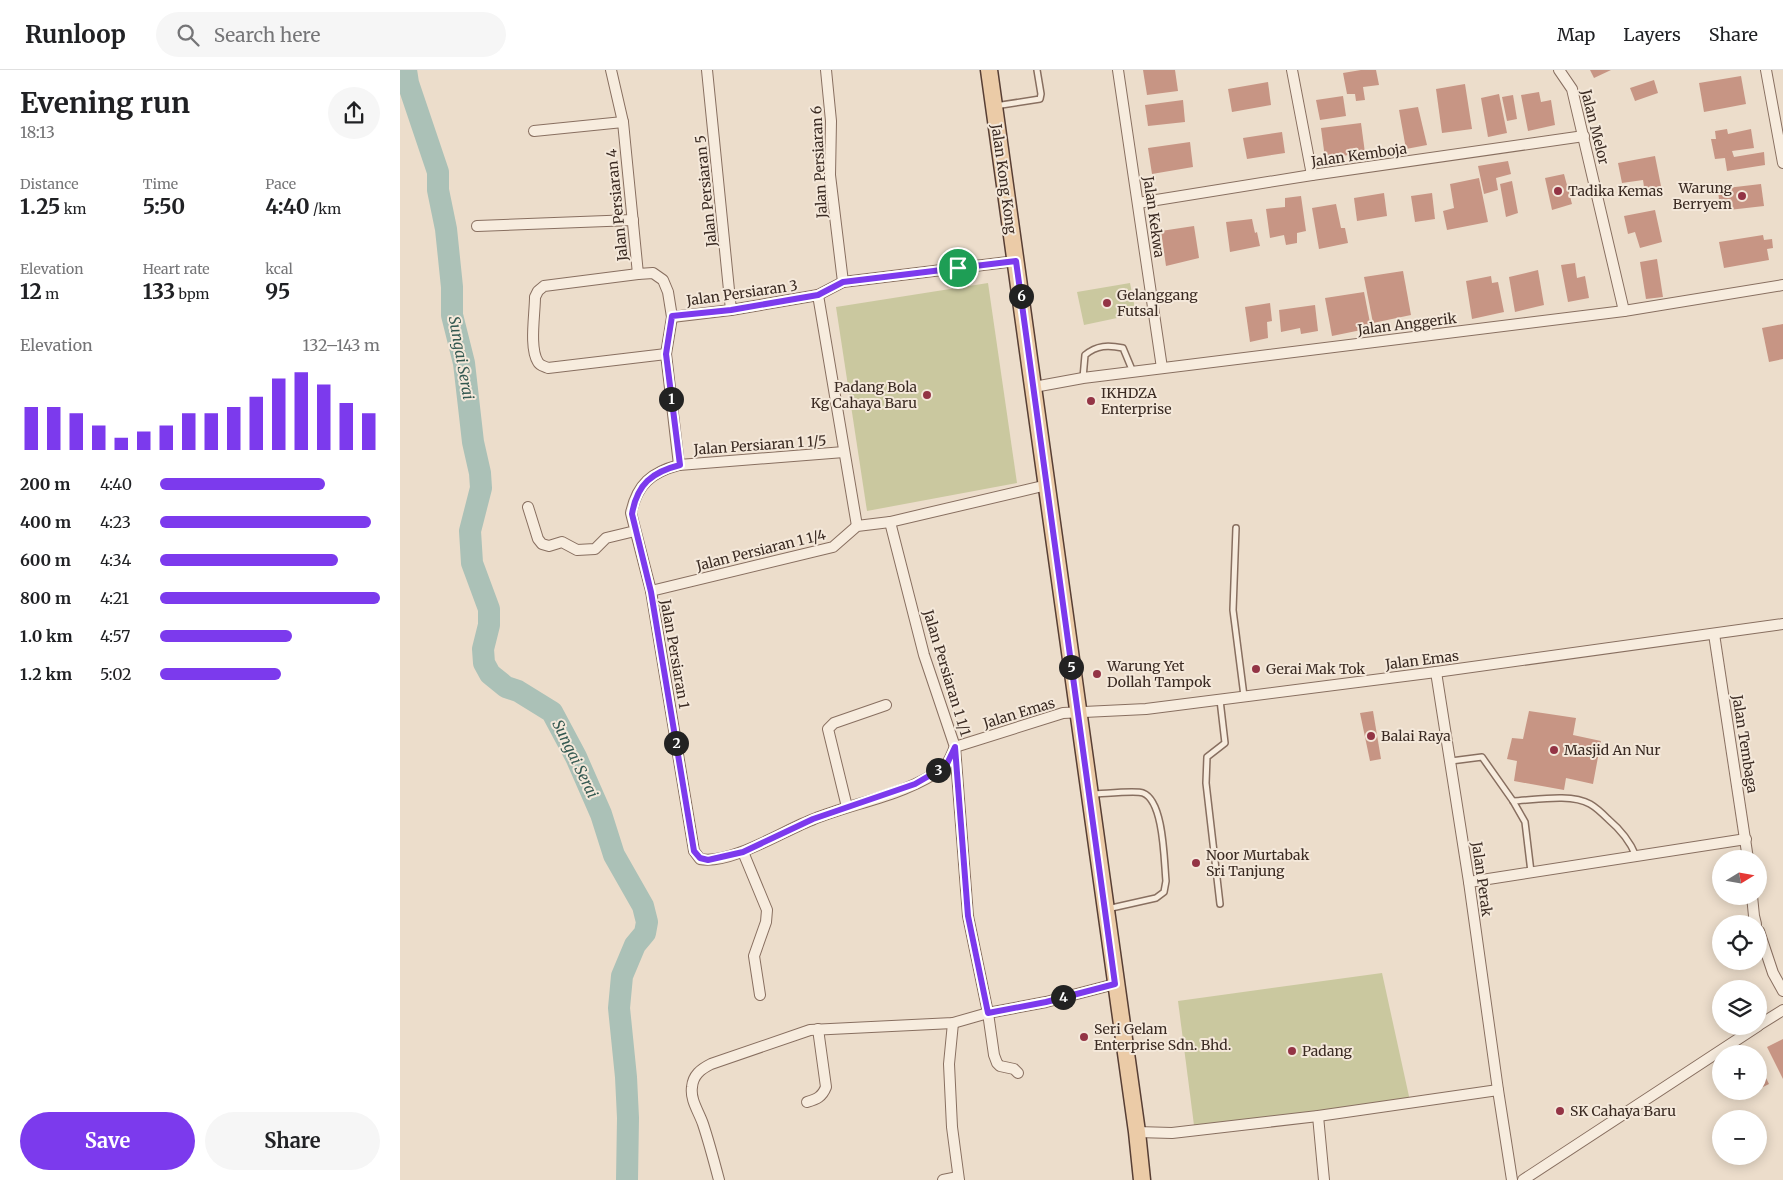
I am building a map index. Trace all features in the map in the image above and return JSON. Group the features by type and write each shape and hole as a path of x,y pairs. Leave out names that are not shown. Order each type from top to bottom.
{"main road":[{"name":"Jalan Kong Kong","path":"990,70 1048,485 1077,712 1138,1132 1142,1180"}],"street":[{"name":"Jalan Persiaran 4","path":"611,70 622,122 638,274 653,273 663,280 668,292 672,316 666,354 680,465"},
{"name":"Jalan Persiaran 5","path":"707,70 731,310"},
{"name":"Jalan Persiaran 6","path":"826,70 831,122 830,175 843,282"},
{"name":"Jalan Kekwa","path":"1118,70 1162,368"},
{"path":"1292,70 1312,175"},
{"name":"Jalan Melor","path":"1559,70 1572,89 1624,311"},
{"path":"1766,70 1783,163"},
{"path":"534,131 622,122"},
{"name":"Jalan Kemboja","path":"1138,203 1312,175 1584,136"},
{"path":"477,226 633,220"},
{"path":"843,282 1016,261"},
{"path":"638,274 596,281 544,286 538,291 535,297 533,347 536,360 540,365 548,368 666,354"},
{"name":"Jalan Persiaran 3","path":"672,316 731,310 818,295 843,282"},
{"name":"Jalan Anggerik","path":"1034,387 1083,378 1624,311 1783,285"},
{"path":"818,295 857,526 890,522 1048,485"},
{"name":"Jalan Persiaran 1 1/5","path":"636,531 632,514 634,500 644,483 661,470 680,465 844,452"},
{"path":"528,507 538,539 542,544 549,546 562,542 577,550 594,549 606,538 636,531"},
{"name":"Jalan Persiaran 1 1/1","path":"890,522 924,655 955,747 968,916 997,1063 1000,1066 1014,1069 1018,1073"},
{"name":"Jalan Persiaran 1 1/4","path":"651,592 833,548 857,526"},
{"name":"Jalan Persiaran 1","path":"636,531 651,592 694,851 700,858 708,860 743,852"},
{"name":"Jalan Emas","path":"955,747 1063,713 1146,709 1220,700 1783,624"},
{"name":"Jalan Tembaga","path":"1714,634 1747,850"},
{"name":"Jalan Perak","path":"1436,672 1469,882 1512,1180"},
{"path":"847,807 828,729 834,723 886,705"},
{"path":"760,995 754,956 766,922 767,910 743,852 813,819 915,784 946,766 955,747"},
{"path":"1469,882 1746,840"},
{"path":"1767,955 1773,973 1783,990"},
{"path":"720,1180 693,1097 692,1088 694,1078 700,1070 710,1064 801,1032 818,1029 953,1023 988,1013 1046,1002 1115,984"},
{"path":"1767,1020 1783,1010"},
{"path":"943,1180 958,1178 952,1126 949,1064 953,1023"},
{"path":"808,1102 818,1099 826,1087 818,1029"},
{"path":"1523,1180 1744,1035"},
{"path":"1138,1132 1172,1132 1318,1116 1498,1090"},
{"path":"1318,1116 1324,1180"}],"lane":[{"path":"994,107 1040,99 1041,94 1037,70"},
{"path":"1083,378 1085,355 1094,348 1112,346 1123,348 1133,372"},
{"path":"1236,528 1233,610 1244,697"},
{"path":"1220,700 1225,743 1207,757 1206,783 1220,904"},
{"path":"1451,762 1482,757 1513,800 1525,822 1532,872"},
{"path":"1089,794 1143,792 1152,800 1158,813 1166,882 1164,892 1156,898 1106,910"},
{"path":"1513,800 1565,798 1583,801 1591,805 1618,827 1632,846 1636,856"}],"shaded area":[{"name":"Padang Bola Kg Cahaya Baru","path":"988,283 1017,483 867,511 836,307"},
{"name":"Gelanggang Futsal","path":"1130,283 1136,314 1084,325 1077,292"},
{"name":"Padang","path":"1382,973 1410,1101 1195,1133 1178,1001"}],"building":[{"path":"1143,70 1175,70 1178,91 1147,95"},
{"path":"1376,70 1379,85 1363,87 1365,100 1356,101 1355,94 1347,94 1343,73"},
{"path":"1590,70 1611,70 1594,78"},
{"path":"1741,76 1746,104 1704,112 1699,83"},
{"path":"1654,80 1658,93 1635,101 1630,88"},
{"path":"1268,82 1271,105 1232,112 1228,89"},
{"path":"1465,84 1472,129 1442,133 1436,89"},
{"path":"1539,92 1541,102 1551,100 1555,125 1528,131 1521,95"},
{"path":"1499,94 1507,133 1488,137 1481,98"},
{"path":"1513,95 1517,119 1507,121 1502,97"},
{"path":"1343,96 1346,116 1320,120 1316,100"},
{"path":"1183,100 1185,122 1148,126 1145,105"},
{"path":"1418,107 1427,145 1406,149 1399,110"},
{"path":"1361,123 1365,153 1325,158 1321,128"},
{"path":"1727,129 1728,134 1751,129 1754,148 1732,151 1734,157 1764,152 1765,165 1727,171 1725,158 1715,159 1711,139 1716,139 1715,131"},
{"path":"1282,132 1285,153 1247,159 1243,138"},
{"path":"1190,142 1193,167 1152,174 1148,148"},
{"path":"1655,156 1662,191 1645,194 1643,180 1622,183 1618,163"},
{"path":"1508,161 1511,174 1496,178 1498,190 1484,194 1478,166"},
{"name":"Tadika Kemas","path":"1564,174 1572,204 1552,210 1545,178"},
{"path":"1479,178 1488,222 1447,230 1443,211 1454,208 1450,184"},
{"path":"1512,181 1518,213 1506,217 1500,184"},
{"path":"1761,184 1764,206 1720,211 1718,189"},
{"path":"1384,193 1387,216 1357,221 1354,198"},
{"path":"1432,193 1435,219 1415,222 1411,196"},
{"path":"1301,196 1306,231 1297,233 1297,243 1286,245 1284,235 1270,238 1266,209 1285,207 1285,198"},
{"path":"1336,204 1341,228 1345,228 1348,243 1319,249 1312,208"},
{"path":"1655,210 1662,242 1640,248 1635,232 1628,234 1624,216"},
{"path":"1252,219 1260,246 1230,252 1226,222"},
{"path":"1194,226 1199,258 1166,266 1161,231"},
{"path":"1763,235 1764,240 1772,239 1773,248 1767,249 1769,260 1724,268 1719,242"},
{"path":"1657,259 1663,297 1646,299 1640,262"},
{"path":"1575,263 1577,278 1585,276 1589,298 1568,302 1561,265"},
{"path":"1538,270 1544,305 1515,312 1509,277"},
{"path":"1403,271 1411,315 1373,323 1364,277"},
{"path":"1491,276 1492,283 1498,282 1504,312 1472,319 1466,281"},
{"path":"1364,292 1371,328 1332,336 1325,298"},
{"path":"1270,303 1272,321 1267,322 1268,338 1250,342 1245,307"},
{"path":"1315,305 1318,331 1301,334 1300,328 1281,332 1279,310"},
{"path":"1783,324 1783,359 1769,362 1762,328"},
{"name":"Balai Raya","path":"1373,711 1381,759 1370,761 1360,713"},
{"name":"Masjid An Nur","path":"1529,711 1576,718 1573,735 1601,741 1593,784 1566,778 1564,790 1514,781 1517,761 1507,759 1512,738 1523,739"},
{"path":"1783,1039 1783,1079 1767,1047"}],"waterway":[{"name":"Sungai Serai","path":"406,70 408,83 438,172 438,190 446,229 452,287 452,315 464,363 473,442 480,473 481,488 470,531 472,563 489,609 489,625 483,649 484,663 490,674 506,687 518,691 552,712 576,757 601,814 614,855 643,906 647,922 645,933 635,945 622,976 619,1008 628,1118 627,1180"}],"place":[{"name":"Tadika Kemas","path":"1558,191"},
{"name":"Warung Berryem","path":"1742,196"},
{"name":"Gelanggang Futsal","path":"1107,303"},
{"name":"Padang Bola Kg Cahaya Baru","path":"927,395"},
{"name":"IKHDZA Enterprise","path":"1091,401"},
{"name":"Gerai Mak Tok","path":"1256,669"},
{"name":"Warung Yet Dollah Tampok","path":"1097,674"},
{"name":"Balai Raya","path":"1371,736"},
{"name":"Masjid An Nur","path":"1554,750"},
{"name":"Noor Murtabak Sri Tanjung","path":"1196,863"},
{"name":"Seri Gelam Enterprise Sdn. Bhd.","path":"1084,1037"},
{"name":"Padang","path":"1292,1051"},
{"name":"SK Cahaya Baru","path":"1560,1111"}],"route":[{"path":"1016,261 1115,984 1046,1002 988,1013 968,916 955,747 946,766 915,784 813,819 743,852 708,860 700,858 694,851 651,592 632,514 634,500 644,483 661,470 680,465 666,354 672,316 731,310 818,295 843,282 958,268 1016,261"}]}
